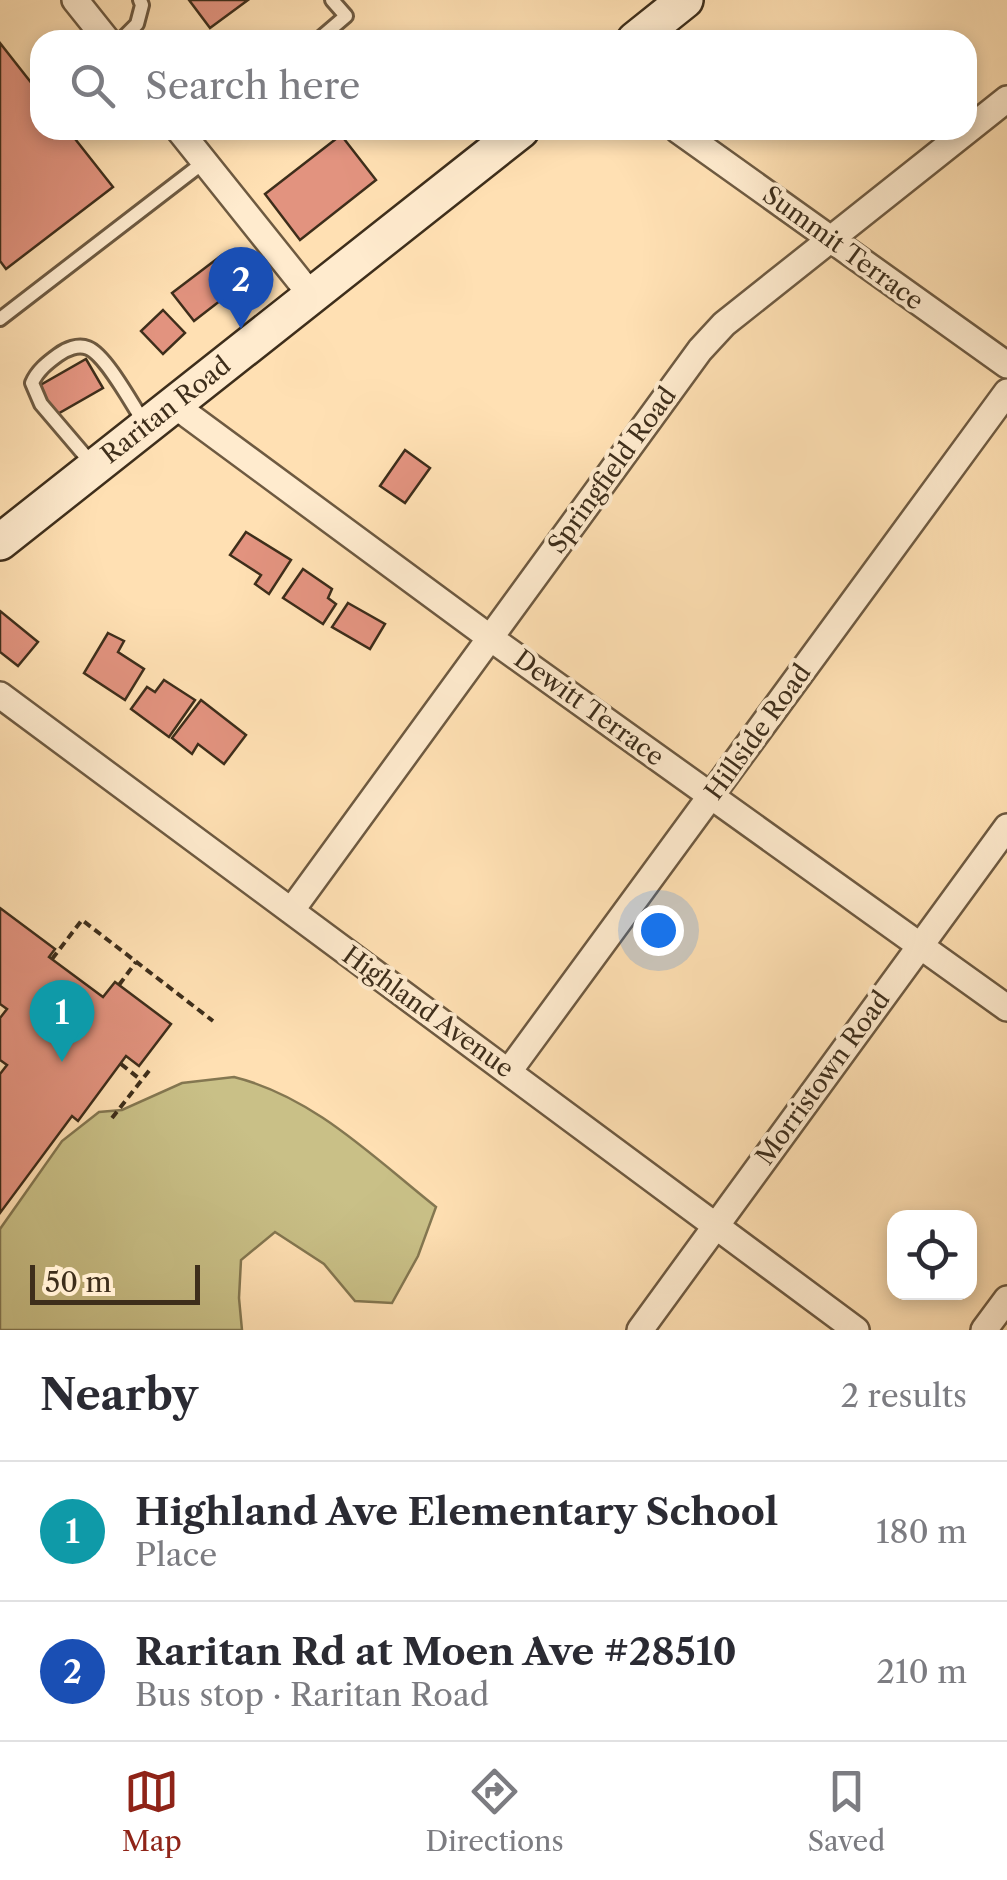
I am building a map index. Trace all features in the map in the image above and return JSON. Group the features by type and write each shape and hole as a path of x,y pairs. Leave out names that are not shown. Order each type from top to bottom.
{"main road":[{"path":"648,30 685,0"},
{"name":"Raritan Road","path":"0,542 508,140"}],"street":[{"path":"75,0 99,30"},
{"name":"Springfield Road","path":"977,123 1007,99"},
{"name":"Summit Terrace","path":"692,140 1007,365"},
{"name":"Springfield Road","path":"291,911 700,350 724,324 955,140"},
{"path":"194,141 312,296"},
{"name":"Hillside Road","path":"509,1071 1007,392"},
{"name":"Dewitt Terrace","path":"160,415 489,637 1007,1008"},
{"name":"Highland Avenue","path":"0,694 856,1330"},
{"name":"Morristown Road","path":"640,1330 1007,826"},
{"path":"984,1330 1007,1299"}],"lane":[{"path":"131,30 137,24 140,0"},
{"path":"330,30 346,16 332,0"},
{"path":"0,319 194,141"},
{"path":"95,467 41,404 32,384 36,374 62,351 77,346 90,348 160,415"}],"path":[{"path":"52,959 82,920 213,1021"},
{"path":"119,984 136,962"},
{"path":"121,1064 141,1080"},
{"path":"112,1118 152,1067"}],"shaded area":[{"path":"234,1077 263,1086 316,1114 436,1207 418,1256 392,1303 355,1301 324,1264 275,1232 241,1260 242,1330 0,1330 0,1229 62,1141 99,1112 122,1110 182,1083"}],"building":[{"path":"189,0 248,0 210,28"},
{"path":"0,43 30,81 30,140 76,140 113,187 6,269 0,261"},
{"path":"335,140 345,140 376,180 300,240 265,194"},
{"path":"222,255 243,283 194,321 172,293"},
{"path":"163,310 185,333 163,354 141,331"},
{"path":"86,359 103,388 54,416 37,387"},
{"path":"405,450 430,468 405,503 380,486"},
{"path":"246,532 291,560 269,594 255,584 261,575 230,555"},
{"path":"303,569 332,589 328,598 336,604 323,624 283,598"},
{"path":"348,603 385,624 370,649 332,627"},
{"path":"0,611 38,642 18,666 0,652"},
{"path":"108,633 124,641 118,652 144,669 125,700 84,673"},
{"path":"164,680 195,700 169,737 131,709 147,687 155,692"},
{"path":"201,700 246,735 224,764 198,744 192,754 172,738"},
{"path":"0,908 55,949 49,957 103,997 115,982 171,1024 139,1066 126,1056 78,1121 72,1116 0,1213 0,1074 7,1065 0,1060 0,1018 7,1009 0,1004"}],"place":[{"name":"Raritan Rd at Moen Ave #28510","path":"241,329"},
{"name":"Highland Ave Elementary School","path":"62,1062"}]}
